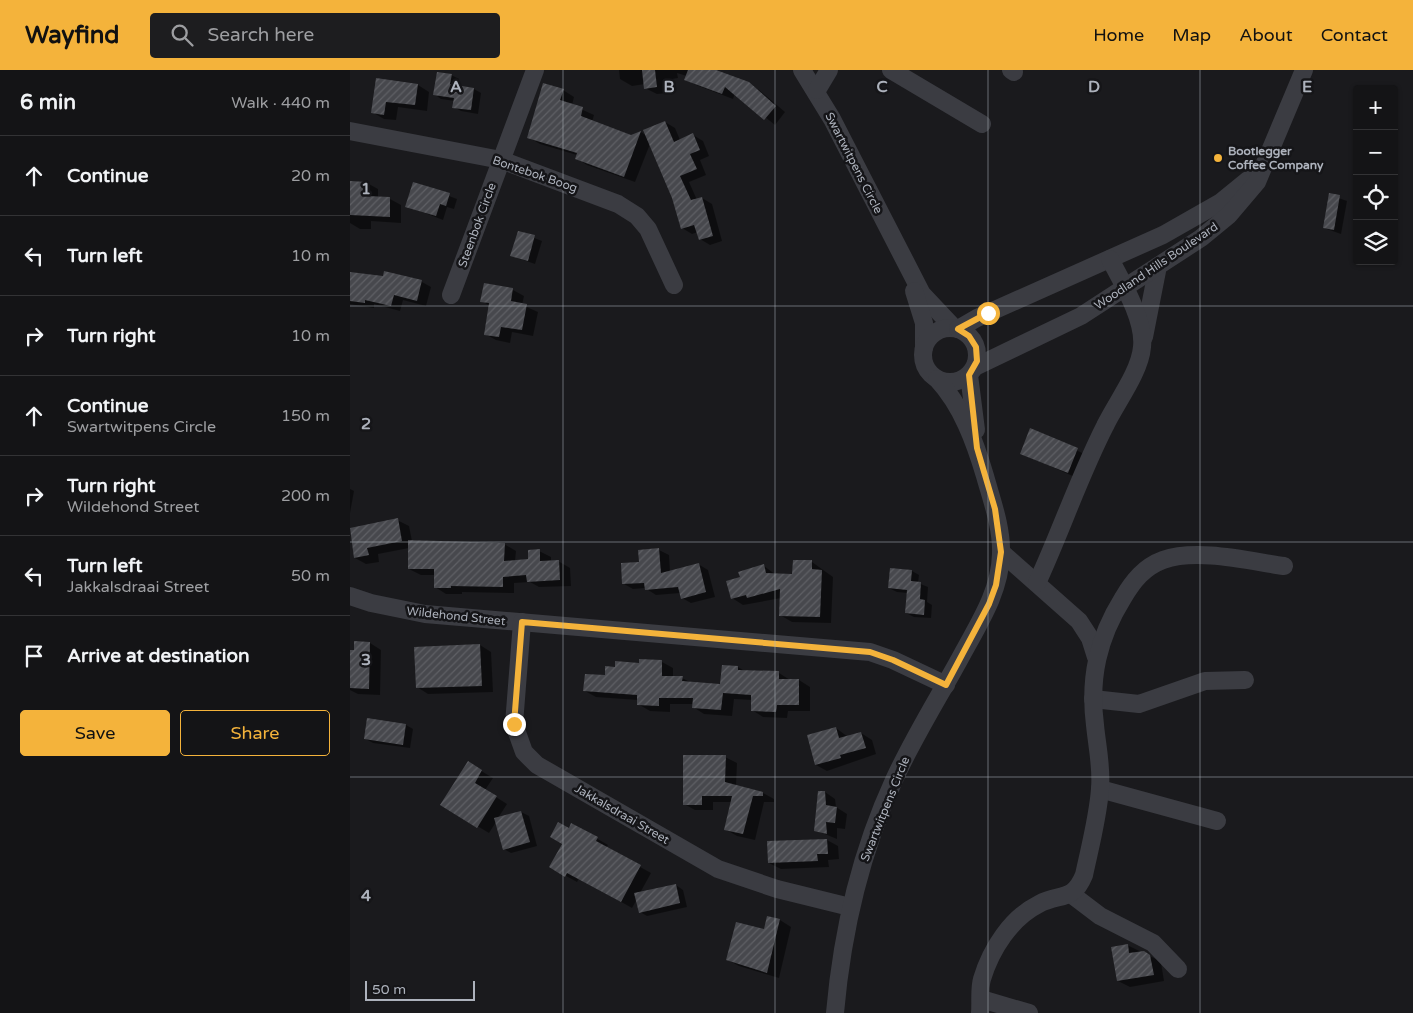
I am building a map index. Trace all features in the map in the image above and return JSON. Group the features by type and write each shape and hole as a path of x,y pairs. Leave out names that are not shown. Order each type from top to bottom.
{"street":[{"name":"Steenbok Circle","path":"451,295 535,70"},
{"name":"Swartwitpens Circle","path":"802,70 817,90 922,294 956,329"},
{"path":"817,90 829,70"},
{"path":"891,70 982,124"},
{"name":"Woodland Hills Boulevard","path":"972,371 1052,331 1124,288 1201,238 1229,215 1256,182 1304,70"},
{"name":"Bontebok Boog","path":"350,131 501,160 618,204 637,216 648,229 674,285"},
{"name":"Woodland Hills Boulevard","path":"956,329 1163,235 1221,202 1238,190 1264,163"},
{"name":"Swartwitpens Circle","path":"902,257 924,323 924,350"},
{"path":"1110,258 1140,327 1142,347"},
{"path":"1037,583 1062,529 1104,426 1132,374 1142,347 1158,266"},
{"path":"956,329 964,332 974,341 978,354 972,371 954,382 937,379 926,367 924,350 932,336 938,331 956,329"},
{"name":"Swartwitpens Circle","path":"972,371 977,448"},
{"name":"Swartwitpens Circle","path":"835,1013 840,962 850,908 873,831 893,782 989,604 996,585 1001,552 995,509 977,448 959,409 937,379"},
{"path":"1001,552 1079,621 1090,638 1096,657"},
{"path":"1029,1013 980,1006 982,980 990,960 1010,926 1040,903 1071,894 1079,887 1084,875 1100,789 1100,767 1092,677 1105,630 1120,603 1134,580 1148,566 1164,559 1210,556 1284,566"},
{"name":"Wildehond Street","path":"350,596 371,603 425,614 870,652 893,660 946,685"},
{"name":"Jakkalsdraai Street","path":"522,622 514,724 524,752 537,765 718,869 777,888 850,908"},
{"path":"1093,699 1139,704 1205,681 1245,680"},
{"path":"1100,789 1216,821"},
{"path":"1071,894 1100,916 1153,943 1178,969"}],"building":[{"path":"642,70 655,70 657,87 644,89"},
{"path":"688,70 716,70 749,82 776,106 764,120 725,87 722,94 684,80"},
{"path":"437,72 452,74 450,84 474,88 471,110 452,108 454,98 433,95"},
{"path":"376,78 418,84 415,105 386,102 384,115 371,113"},
{"path":"543,83 564,89 560,100 583,107 581,116 631,135 641,131 624,177 575,159 577,153 527,138"},
{"path":"665,121 674,142 693,133 700,150 690,154 697,169 680,176 691,200 702,197 713,236 699,240 694,225 681,229 672,198 643,130"},
{"path":"350,181 367,182 367,196 390,197 390,217 350,215"},
{"path":"413,182 450,193 446,206 440,204 436,216 405,207"},
{"path":"1329,193 1340,195 1334,230 1323,228"},
{"path":"518,231 535,235 528,261 510,256"},
{"path":"384,271 422,280 417,301 394,295 391,306 365,300 365,303 350,301 350,272 383,276"},
{"path":"484,283 513,288 511,301 527,304 522,330 501,327 499,337 484,335 489,303 480,302"},
{"path":"1030,428 1078,448 1068,473 1020,454"},
{"path":"398,518 402,541 367,548 369,555 354,558 350,528"},
{"path":"408,540 505,543 504,561 528,559 528,550 540,549 540,561 559,560 560,580 527,582 526,575 503,577 503,587 451,586 451,588 434,588 434,569 408,569"},
{"path":"659,548 661,573 699,563 706,592 681,599 678,587 645,590 644,583 622,584 621,563 639,562 638,550"},
{"path":"793,560 812,560 812,569 822,570 820,617 779,616 780,589 747,598 746,595 731,599 726,581 740,577 738,572 764,564 766,573 792,574"},
{"path":"890,568 912,570 911,581 921,582 920,599 925,600 924,615 905,613 907,590 888,588"},
{"path":"354,641 370,642 369,689 350,688 350,650 354,650"},
{"path":"480,644 482,686 416,688 414,647"},
{"path":"639,659 662,660 662,676 683,676 682,681 720,684 722,665 738,666 738,670 779,671 779,679 799,679 799,705 777,705 776,712 751,711 751,695 723,693 721,710 692,708 693,698 659,698 659,706 637,705 637,695 583,691 585,674 605,675 605,666 615,667 615,661 639,663"},
{"path":"367,718 406,724 403,745 364,739"},
{"path":"836,727 839,738 861,732 866,748 840,755 841,758 815,765 807,735"},
{"path":"683,755 726,755 725,782 763,792 763,796 753,796 743,834 724,830 732,796 702,796 702,805 683,805"},
{"path":"468,761 482,770 475,783 497,796 477,828 440,805"},
{"path":"818,791 825,791 826,805 837,807 835,823 826,822 827,834 814,831"},
{"path":"521,811 530,842 503,850 494,818"},
{"path":"558,822 569,828 571,823 598,837 596,841 641,865 621,902 567,873 565,877 549,867 562,844 550,837"},
{"path":"827,839 828,854 817,854 818,861 768,863 767,841"},
{"path":"676,884 680,903 639,913 634,893"},
{"path":"767,916 780,919 767,973 726,960 736,922 764,929"},
{"path":"1128,944 1129,953 1144,951 1150,955 1154,975 1117,981 1111,947"}],"place":[{"name":"Bootlegger Coffee Company","path":"1218,158"}],"route":[{"path":"514,724 522,622 870,652 893,660 946,685 989,604 999,570 1001,552 999,531 995,509 977,448 972,406 969,375 975,367 978,354 974,341 958,329 988,313"}]}
